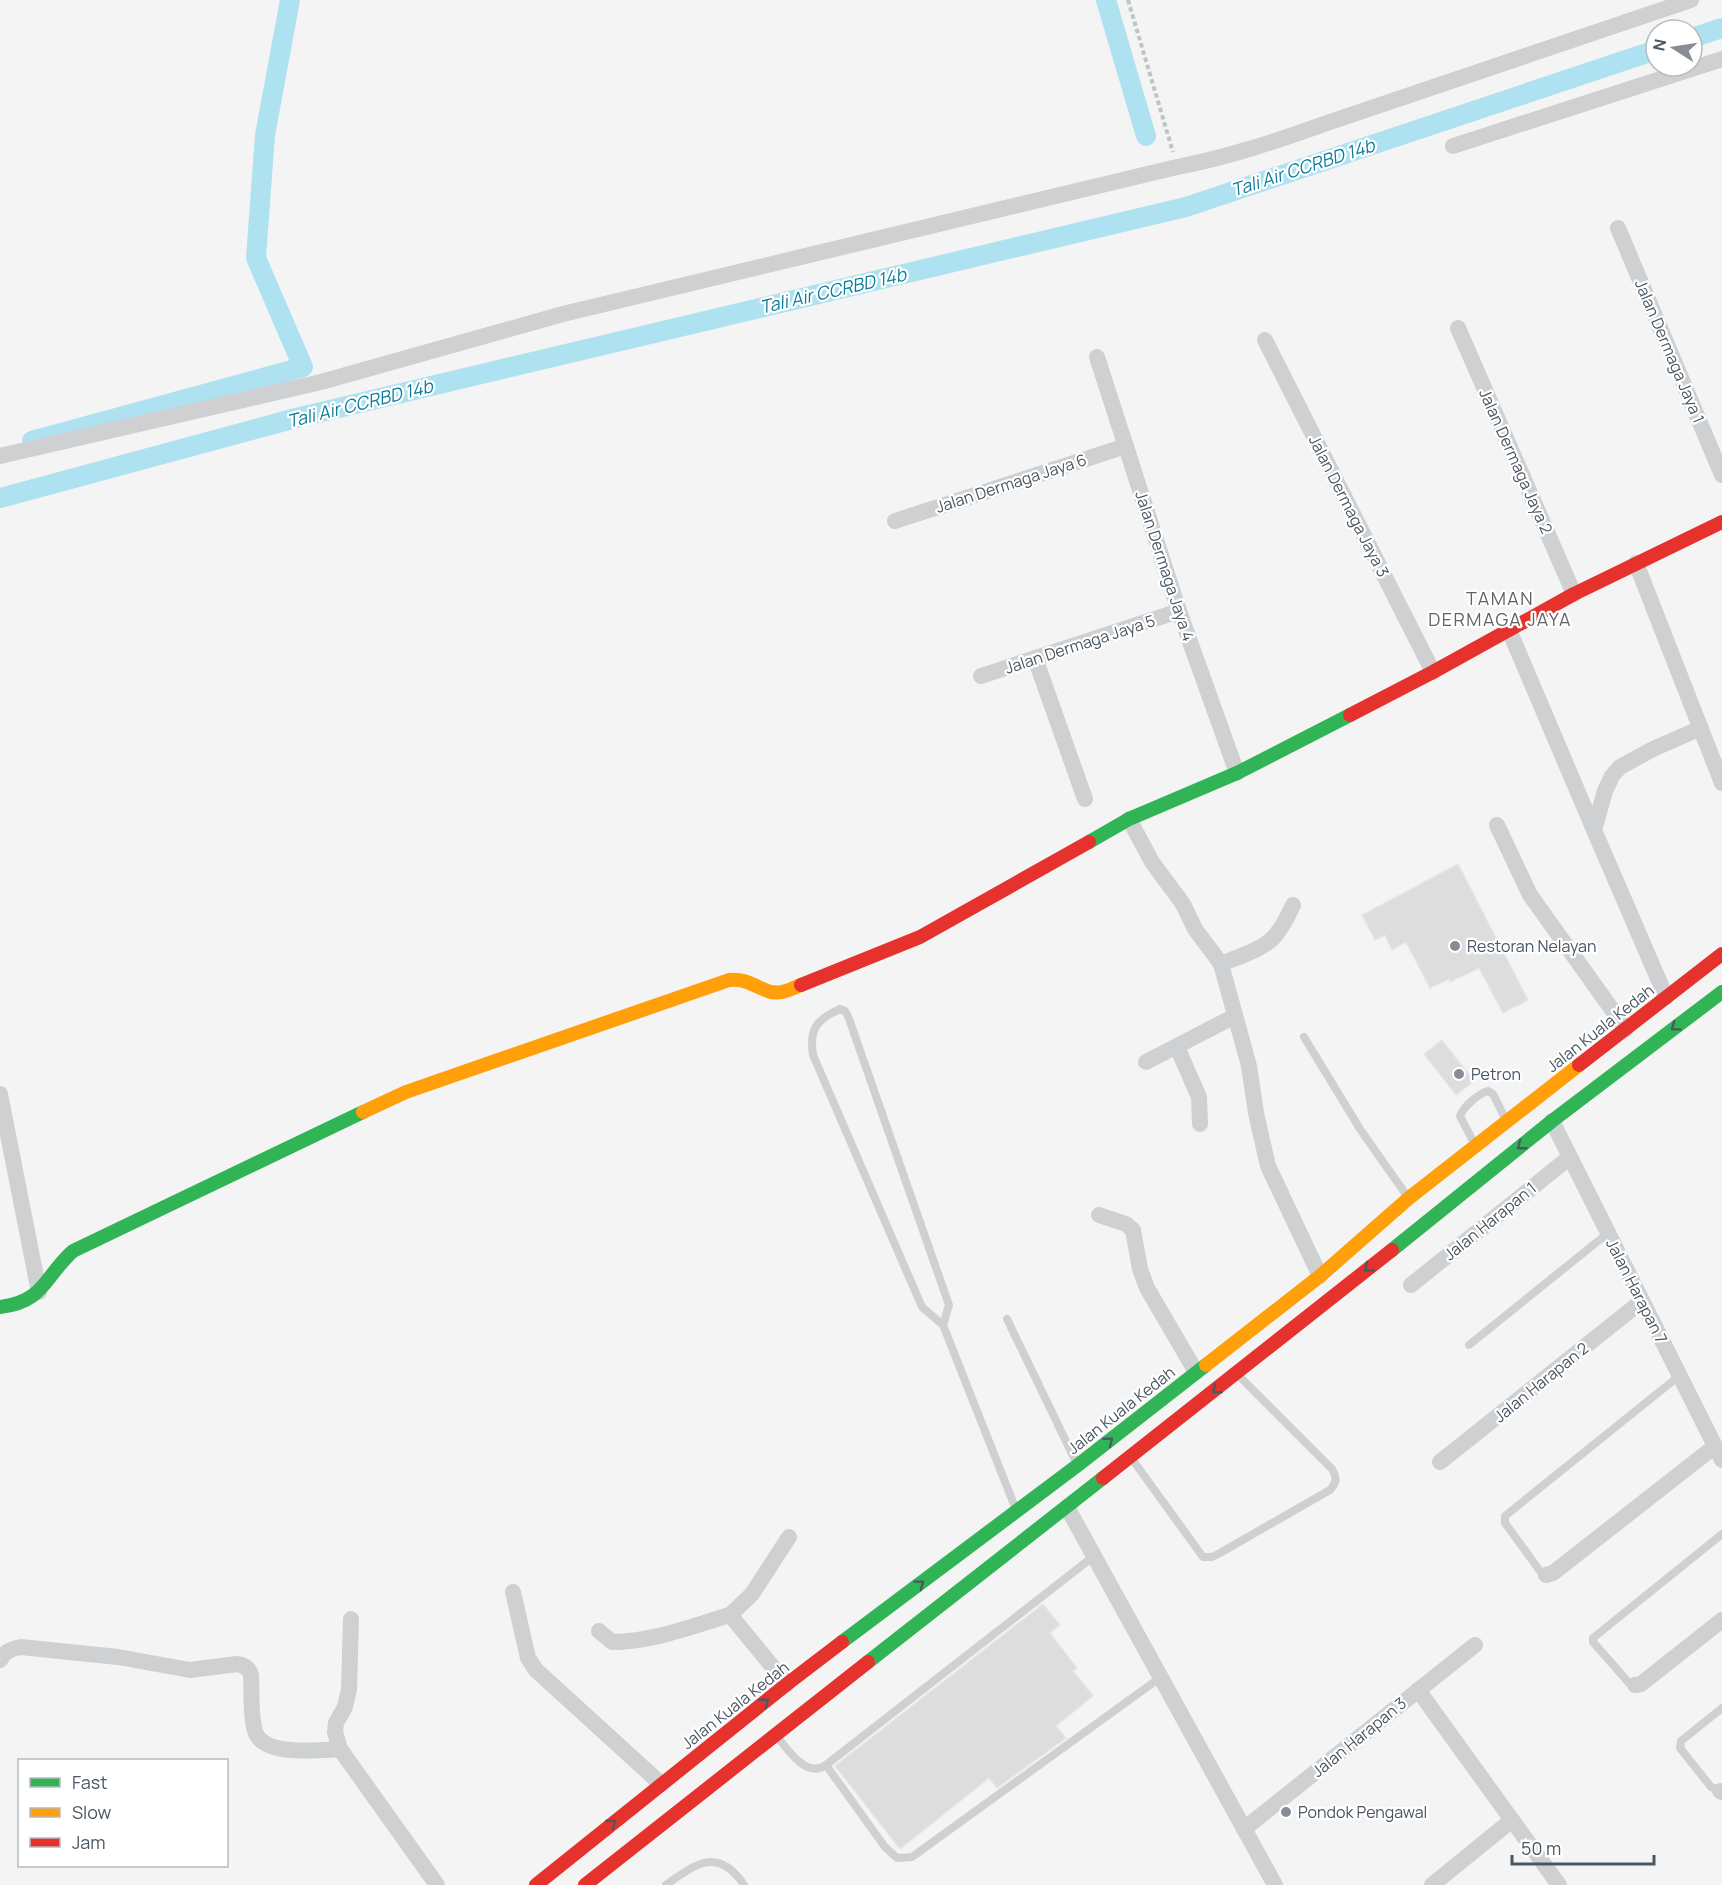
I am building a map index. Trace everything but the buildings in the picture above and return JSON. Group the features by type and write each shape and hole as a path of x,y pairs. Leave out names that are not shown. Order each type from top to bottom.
{"main road":[{"path":"0,1307 24,1303 39,1292 58,1264 73,1251 406,1092 736,978 749,980 768,993 782,992 920,937 1129,819 1237,773 1433,672 1574,594 1722,522"},
{"name":"Jalan Kuala Kedah","path":"536,1885 787,1684 1078,1465 1320,1276 1409,1198 1722,954"},
{"path":"585,1885 601,1877 774,1734 1237,1374 1552,1121 1722,992"},
{"path":"1409,1198 1421,1208 1431,1211 1444,1207"},
{"path":"566,1859 584,1857 601,1877"}],"street":[{"path":"0,456 321,382 562,314 1177,167 1211,161 1270,144 1691,0"},
{"path":"1453,146 1722,59"},
{"name":"Jalan Dermaga Jaya 1","path":"1618,228 1722,475"},
{"name":"Jalan Dermaga Jaya 2","path":"1458,328 1574,594"},
{"name":"Jalan Dermaga Jaya 3","path":"1265,340 1433,672"},
{"name":"Jalan Dermaga Jaya 4","path":"1097,357 1179,611 1237,773"},
{"name":"Jalan Dermaga Jaya 6","path":"896,521 1126,446"},
{"path":"1636,563 1722,783"},
{"name":"Jalan Dermaga Jaya 5","path":"981,676 1179,611"},
{"path":"1509,630 1666,998"},
{"path":"1035,658 1085,800"},
{"path":"1594,830 1605,791 1612,776 1620,767 1653,749 1701,728"},
{"path":"1129,819 1152,862 1182,904 1195,929 1221,964 1249,1066 1256,1113 1268,1166 1320,1276"},
{"path":"1497,825 1530,895 1626,1029"},
{"path":"1221,964 1273,939 1293,905"},
{"path":"1146,1062 1235,1016"},
{"path":"1177,1047 1198,1097 1200,1124"},
{"path":"0,1094 39,1292"},
{"name":"Jalan Harapan 7","path":"1552,1121 1718,1453"},
{"name":"Jalan Harapan 1","path":"1411,1285 1570,1157"},
{"path":"1099,1215 1126,1224 1133,1230 1140,1269 1148,1288 1196,1372"},
{"name":"Jalan Harapan 2","path":"1440,1462 1642,1301"},
{"path":"1546,1575 1553,1573 1718,1453"},
{"path":"1067,1507 1275,1885"},
{"path":"599,1631 612,1642 628,1642 655,1637 730,1615 752,1593 789,1537"},
{"path":"513,1592 528,1658 536,1670 661,1784"},
{"path":"730,1615 787,1684"},
{"path":"351,1619 349,1689 345,1707 336,1723 335,1732 340,1749 437,1885"},
{"path":"1635,1685 1641,1683 1722,1620"},
{"name":"Jalan Harapan 3","path":"1244,1829 1475,1645"},
{"path":"0,1660 4,1653 21,1647 118,1657 190,1670 244,1665 250,1671 255,1733 264,1743 278,1749 297,1751 340,1749"},
{"path":"1418,1690 1559,1885"},
{"path":"1432,1885 1512,1820"}],"lane":[{"path":"943,1325 949,1305 848,1016 840,1009 828,1015 813,1029 811,1040 813,1055 922,1307 943,1325 1017,1511"},
{"path":"1304,1037 1360,1129 1409,1198"},
{"path":"1476,1146 1460,1116 1462,1111 1482,1093 1488,1091 1493,1094 1507,1122"},
{"path":"1469,1345 1608,1233"},
{"path":"1007,1319 1078,1465"},
{"path":"1130,1457 1203,1557 1212,1557 1220,1553 1330,1490 1336,1484 1336,1477 1332,1469 1237,1374"},
{"path":"1546,1575 1540,1571 1505,1523 1505,1516 1679,1376"},
{"path":"1635,1685 1629,1683 1593,1642 1593,1638 1722,1534"},
{"path":"774,1734 801,1764 810,1769 820,1769 1094,1556"},
{"path":"826,1765 885,1847 897,1858 912,1857 1161,1677"},
{"path":"1721,1792 1711,1787 1679,1744 1722,1707"},
{"path":"666,1885 693,1866 707,1862 729,1869 744,1885"}],"path":[{"path":"1128,0 1177,167"}],"waterway":[{"path":"32,441 303,367 256,258 265,135 290,0"},
{"path":"1106,0 1146,136"},
{"name":"Tali Air CCRBD 14b","path":"1704,34 1722,28"},
{"name":"Tali Air CCRBD 14b","path":"0,498 296,418 1186,207 1644,54"}],"traffic: fast":[{"path":"1089,842 1129,819 1237,773 1350,715"},
{"path":"1392,1250 1552,1121 1722,992"},
{"path":"0,1307 26,1300 35,1294 73,1251 363,1112"},
{"path":"842,1642 1078,1465 1206,1365"},
{"path":"868,1662 1103,1478"}],"traffic: slow":[{"path":"363,1112 406,1092 729,980 744,981 775,993 801,985"},
{"path":"1206,1365 1320,1276 1409,1198 1579,1065"}],"traffic: jam":[{"path":"1350,715 1574,594 1722,522"},
{"path":"801,985 920,937 1089,842"},
{"path":"1579,1065 1722,954"},
{"path":"1103,1478 1392,1250"},
{"path":"536,1885 842,1642"},
{"path":"585,1885 868,1662"}],"place":[{"name":"Restoran Nelayan","path":"1455,946"},
{"name":"Petron","path":"1459,1074"},
{"name":"Pondok Pengawal","path":"1286,1812"}],"district":[{"name":"TAMAN DERMAGA JAYA","path":"1500,609"}]}
